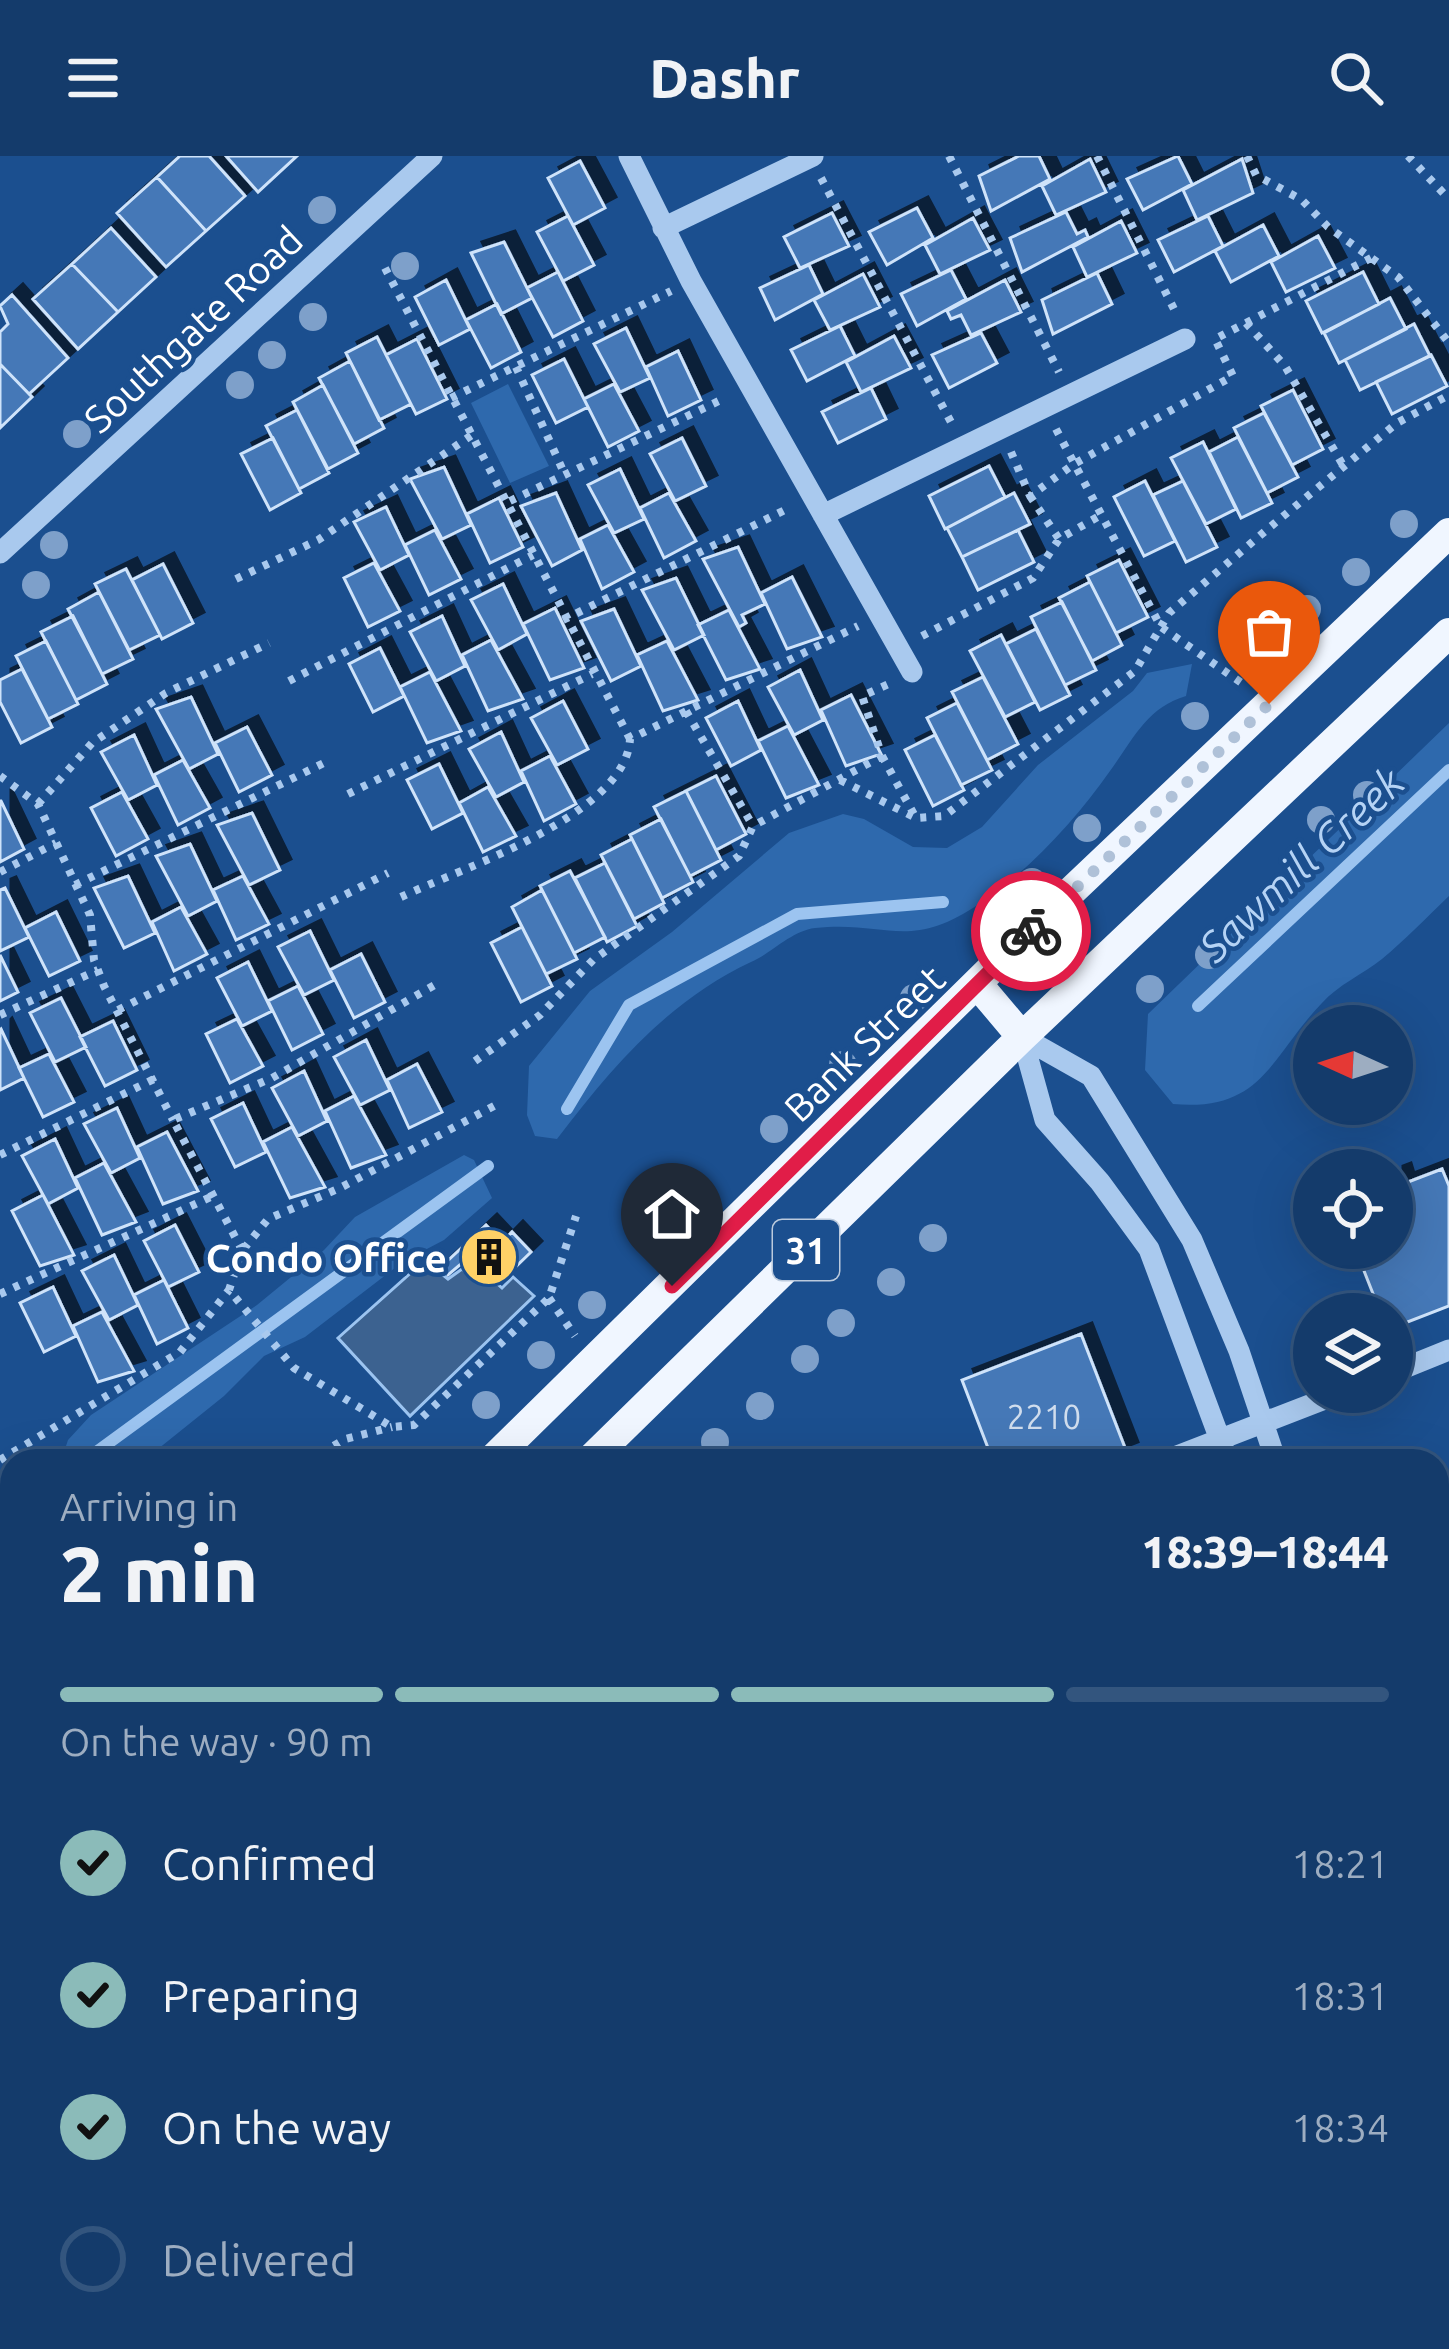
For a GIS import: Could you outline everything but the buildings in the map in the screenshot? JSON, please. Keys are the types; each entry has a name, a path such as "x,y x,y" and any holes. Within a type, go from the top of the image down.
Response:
{"main road":[{"name":"Bank Street","path":"503,1449 1449,533"},
{"name":"31","path":"601,1449 1022,1037 1449,633"},
{"path":"979,986 1022,1037"}],"street":[{"name":"Southgate Road","path":"0,553 432,156"},
{"path":"628,156 691,281 912,672"},
{"path":"663,228 811,157"},
{"path":"817,505 968,445 1185,339"},
{"path":"1022,1037 1091,1076 1192,1240 1239,1351 1271,1449"},
{"path":"1022,1037 1045,1120 1100,1182 1148,1249 1223,1449"},
{"path":"1413,1364 1449,1350"},
{"path":"1194,1449 1293,1410"}],"path":[{"path":"949,156 1071,394"},
{"path":"1097,156 1175,308 1185,339 1215,339 1371,258"},
{"path":"1246,156 1256,175 1302,200 1398,277 1449,343"},
{"path":"1408,156 1449,199"},
{"path":"811,157 968,445"},
{"path":"386,268 451,398 510,501 563,620 629,739 628,757 580,813 401,897"},
{"path":"451,398 691,281"},
{"path":"1246,323 1285,366 1344,467"},
{"path":"1030,496 1074,464 1233,376 1215,339"},
{"path":"516,367 565,475"},
{"path":"510,501 750,386"},
{"path":"840,779 916,818 944,817 1009,772 1076,712 1136,671 1169,614 1344,467 1397,424 1449,395"},
{"path":"1046,406 1161,627 1216,661 1269,704"},
{"path":"1000,428 1030,496 1059,539"},
{"path":"236,579 318,540 472,435"},
{"path":"563,620 817,505"},
{"path":"898,649 1033,578 1059,539 1101,515"},
{"path":"290,681 533,554"},
{"path":"629,739 880,616"},
{"path":"38,805 92,743 166,693 269,643"},
{"path":"912,672 862,696 882,756 916,818"},
{"path":"348,794 592,674"},
{"path":"686,711 753,826"},
{"path":"475,1061 540,1015 593,961 739,856 753,826 882,756"},
{"path":"76,885 330,760"},
{"path":"0,776 38,805 90,915 98,970 242,1251"},
{"path":"0,872 56,843"},
{"path":"118,1010 388,873"},
{"path":"0,1015 98,970"},
{"path":"172,1120 272,1078 440,982"},
{"path":"0,1155 154,1078"},
{"path":"18,1449 180,1352 229,1290 242,1251 268,1219 340,1188 494,1106"},
{"path":"0,1294 213,1196"},
{"path":"328,1449 345,1439 414,1425 549,1298 576,1216"},
{"path":"229,1290 294,1368 392,1426"}],"shaded area":[{"path":"508,384 549,466 510,483 471,403"},
{"path":"1192,664 1186,696 1151,717 1068,825 1018,875 982,902 957,917 916,931 840,927 798,933 668,1016 599,1086 557,1139 535,1136 527,1115 529,1066 590,991 672,932 789,833 843,814 864,819 913,847 947,848 982,827 1038,765 1133,691 1147,673"},
{"path":"1449,723 1449,896 1408,936 1321,1005 1293,1005 1293,1038 1262,1077 1227,1099 1173,1104 1145,1070 1148,1014"},
{"path":"464,1155 474,1160 492,1198 444,1240 404,1261 305,1337 264,1356 224,1396 158,1449 65,1449 91,1415 257,1305 324,1250 355,1217"},
{"path":"462,1269 474,1278 482,1270 502,1288 513,1277 534,1296 410,1416 338,1338 413,1271 437,1270 448,1279"}],"waterway":[{"name":"Sawmill Creek","path":"1198,1006 1449,770"},
{"name":"Sawmill Creek","path":"567,1109 629,1005 797,914 943,902"},
{"name":"Sawmill Creek","path":"100,1449 488,1166"}],"way so far":[{"path":"1031,931 1269,704"}],"place":[{"name":"Condo Office","path":"489,1257"}],"route":[{"path":"672,1286 1031,931"}]}
